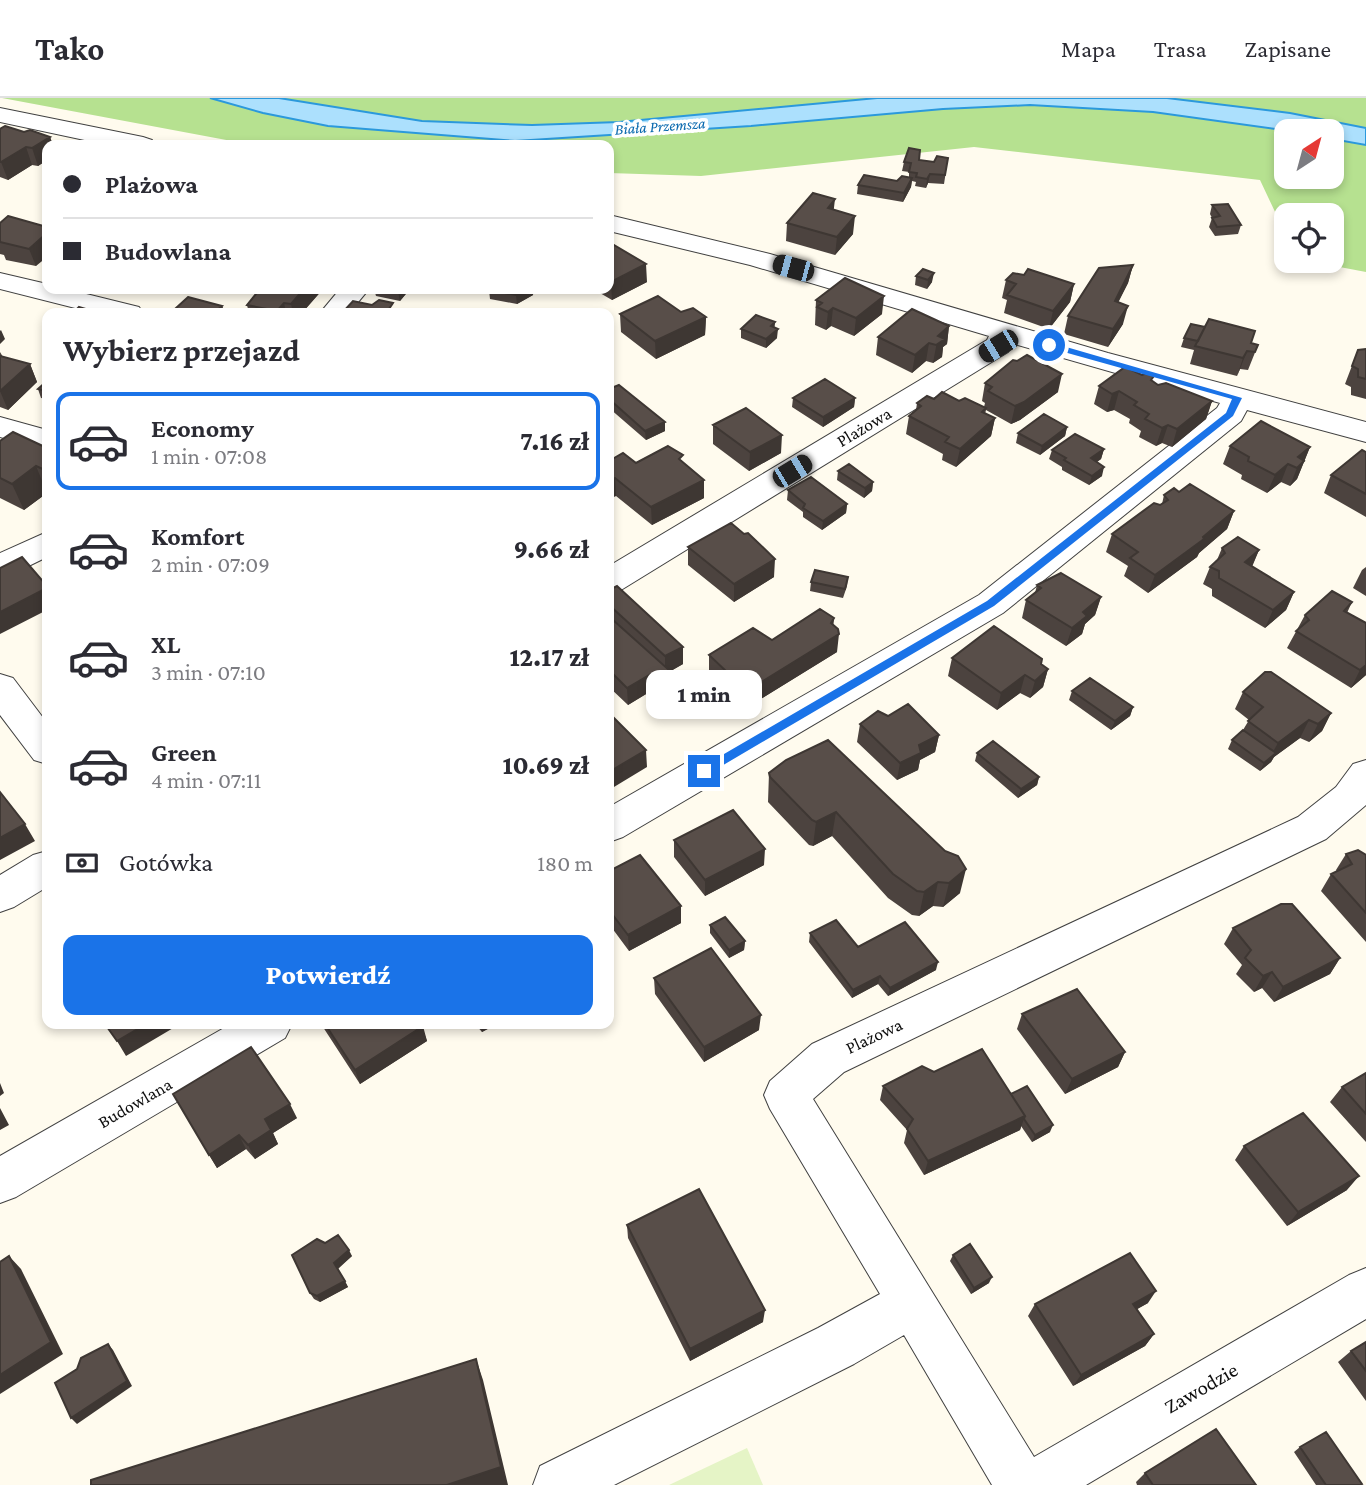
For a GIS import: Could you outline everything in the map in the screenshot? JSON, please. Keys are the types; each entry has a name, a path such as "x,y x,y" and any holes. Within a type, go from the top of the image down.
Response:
{"street":[{"path":"0,115 119,140"},
{"path":"614,224 742,254 869,289 1006,332 1366,432"},
{"path":"0,281 42,291"},
{"path":"52,294 109,308"},
{"path":"338,308 351,294"},
{"name":"Plażowa","path":"614,579 998,346 1006,332"},
{"path":"614,823 991,604 1230,414 1238,398"},
{"path":"0,427 42,439"},
{"path":"0,568 42,546"},
{"path":"0,688 42,743"},
{"name":"Plażowa","path":"1022,1485 786,1095 828,1058 1311,828 1350,798 1366,775"},
{"path":"0,895 42,870"},
{"name":"Budowlana","path":"0,1181 261,1029"},
{"name":"Zawodzie","path":"1036,1485 1366,1292"},
{"path":"559,1485 836,1346 912,1303"}],"green space":[{"path":"2,98 210,98 263,113 328,126 503,140 226,140"},
{"path":"279,98 877,98 678,119 529,126 454,124 403,119"},
{"path":"1167,98 1366,98 1366,128 1344,124 1344,119 1320,119"},
{"path":"1030,105 1153,112 1274,129 1274,189 1344,189 1344,141 1366,145 1366,272 1344,268 1344,203 1274,203 1274,210 1260,180 974,147 701,176 614,173 614,140 531,140"},
{"path":"747,1448 763,1485 669,1485"}],"water":[{"name":"Biała Przemsza","path":"210,98 279,98 422,121 532,125 619,122 877,98 1167,98 1320,119 1274,119 1274,129 1153,112 1030,105 531,140 328,126 263,113"},
{"path":"1344,124 1366,128 1366,145 1344,141"}],"building":[{"path":"5,126 24,132 30,130 50,137 0,162 0,129"},
{"path":"909,148 920,150 919,160 934,162 937,156 948,158 945,175 930,174 927,179 916,177 917,173 909,172 911,163 904,162"},
{"path":"864,175 897,181 902,176 912,178 904,193 858,185"},
{"path":"813,193 835,199 828,208 855,216 837,237 787,223"},
{"path":"1228,204 1241,225 1217,227 1212,218 1220,216 1212,205"},
{"path":"8,216 42,226 42,237 29,249 0,242 0,223"},
{"path":"614,245 646,264 614,280"},
{"path":"1133,265 1115,301 1128,306 1113,329 1068,316 1099,268"},
{"path":"923,269 934,273 928,280 916,276"},
{"path":"1028,269 1074,284 1053,311 1007,295 1016,284 1006,280 1013,273 1024,275"},
{"path":"845,278 884,296 856,318 833,308 828,312 817,307 822,303 816,300"},
{"path":"256,294 300,294 291,304 284,303 280,308 247,305"},
{"path":"658,296 681,312 693,308 706,317 655,341 620,314"},
{"path":"188,297 222,306 220,308 176,308"},
{"path":"379,300 393,303 390,308 347,308 353,301 372,305"},
{"path":"912,309 949,326 938,336 945,339 936,345 929,343 915,355 878,337"},
{"path":"756,315 775,322 771,326 778,329 766,339 741,329"},
{"path":"1209,319 1255,331 1251,343 1258,345 1255,352 1247,351 1243,358 1195,346"},
{"path":"1191,324 1205,327 1198,341 1184,338"},
{"path":"1366,349 1366,379 1358,377 1358,369 1352,366 1358,350"},
{"path":"1027,355 1062,374 1015,406 988,391 992,387 985,383 1013,360 1017,361"},
{"path":"0,356 30,364 0,391"},
{"path":"1125,367 1142,375 1147,373 1154,376 1151,380 1158,385 1166,383 1212,401 1177,429 1168,425 1162,428 1145,419 1149,414 1134,405 1137,402 1119,391 1112,394 1099,386"},
{"path":"825,379 855,398 823,417 793,398"},
{"path":"619,385 665,422 645,431 614,403 614,387"},
{"path":"942,392 959,401 965,398 986,408 982,412 995,418 960,449 945,442 949,437 909,416 921,406 917,403 927,396 934,399"},
{"path":"746,408 782,435 750,452 713,425"},
{"path":"1044,414 1067,427 1042,446 1018,433"},
{"path":"1261,421 1310,447 1298,457 1304,461 1297,468 1288,464 1275,475 1248,461 1249,457 1230,446"},
{"path":"13,432 42,446 42,469 36,466 12,484 0,478 0,441"},
{"path":"1075,434 1104,449 1091,458 1104,467 1092,476 1052,450"},
{"path":"668,446 683,455 679,459 704,480 651,507 614,478 614,458 623,453 636,463"},
{"path":"1362,450 1366,452 1366,494 1331,475"},
{"path":"849,464 873,482 865,488 838,471"},
{"path":"811,477 847,504 823,521 803,508 805,504 788,490"},
{"path":"1190,484 1234,511 1203,537 1204,539 1155,575 1130,558 1138,552 1112,534 1154,503 1160,505 1168,500 1164,495 1174,488 1179,492"},
{"path":"731,523 744,534 748,533 775,559 734,584 688,547"},
{"path":"1238,537 1259,550 1245,562 1294,592 1273,610 1219,578 1219,571 1210,567 1225,553 1222,548"},
{"path":"22,557 42,580 42,591 0,612 0,568"},
{"path":"815,570 848,577 845,589 811,582"},
{"path":"1061,573 1101,597 1083,612 1087,616 1072,628 1026,600 1041,588 1037,585"},
{"path":"617,586 683,647 665,656 614,610 614,588"},
{"path":"1332,591 1352,602 1344,611 1366,623 1366,665 1360,670 1296,631 1309,620 1305,615"},
{"path":"820,609 834,618 831,623 838,629 839,634 747,691 709,655 753,628 772,640"},
{"path":"614,621 669,670 659,676 651,674 627,688 614,675"},
{"path":"994,626 1042,659 1041,664 1048,669 1035,681 1025,675 1001,693 952,658"},
{"path":"1265,672 1271,672 1331,713 1318,724 1309,720 1278,743 1248,721 1263,707 1243,692"},
{"path":"1090,678 1133,707 1115,721 1072,691"},
{"path":"908,704 939,735 919,745 921,753 900,763 860,724 878,711 888,716"},
{"path":"614,718 646,750 614,769"},
{"path":"1243,730 1276,753 1264,763 1232,740"},
{"path":"828,740 945,851 958,856 966,869 949,883 938,882 924,892 917,891 893,874 836,812 816,822 812,820 769,773 786,760"},
{"path":"993,741 1039,777 1021,789 977,753"},
{"path":"0,792 25,824 0,838"},
{"path":"733,810 765,849 705,880 674,840"},
{"path":"1358,850 1366,855 1366,913 1331,874 1352,864 1346,854"},
{"path":"640,855 681,906 628,935 614,917 614,868"},
{"path":"1281,904 1292,904 1340,958 1283,987 1272,972 1263,976 1245,958 1251,950 1233,928"},
{"path":"725,917 745,941 729,950 710,925"},
{"path":"836,920 858,947 905,922 938,962 890,988 880,976 853,990 810,933"},
{"path":"711,948 761,1015 704,1047 654,978"},
{"path":"1077,989 1125,1052 1072,1079 1022,1014"},
{"path":"109,1029 137,1029 117,1041"},
{"path":"328,1029 418,1029 355,1070"},
{"path":"251,1047 290,1104 265,1119 271,1130 248,1145 239,1135 209,1155 173,1094"},
{"path":"982,1049 1025,1116 928,1161 907,1129 913,1119 883,1086 922,1066 934,1072"},
{"path":"1366,1073 1366,1114 1342,1087"},
{"path":"1027,1086 1053,1125 1035,1135 1011,1094"},
{"path":"1303,1113 1359,1176 1298,1212 1244,1146"},
{"path":"699,1189 765,1310 690,1349 627,1225"},
{"path":"338,1235 349,1250 334,1263 345,1281 317,1296 310,1293 292,1255 317,1239 325,1243"},
{"path":"970,1244 992,1277 974,1288 953,1255"},
{"path":"1130,1253 1156,1291 1133,1304 1154,1334 1081,1375 1035,1304"},
{"path":"9,1256 51,1342 0,1375 0,1262"},
{"path":"1366,1342 1366,1371 1351,1351"},
{"path":"108,1344 127,1381 71,1418 55,1383 77,1369 81,1358"},
{"path":"476,1359 501,1467 447,1485 91,1485 91,1480"},
{"path":"1216,1429 1256,1485 1153,1485 1145,1473"},
{"path":"1326,1432 1362,1484 1326,1485 1300,1447"}],"route":[{"path":"704,771 991,604 1230,414 1238,398 1049,345"}]}
